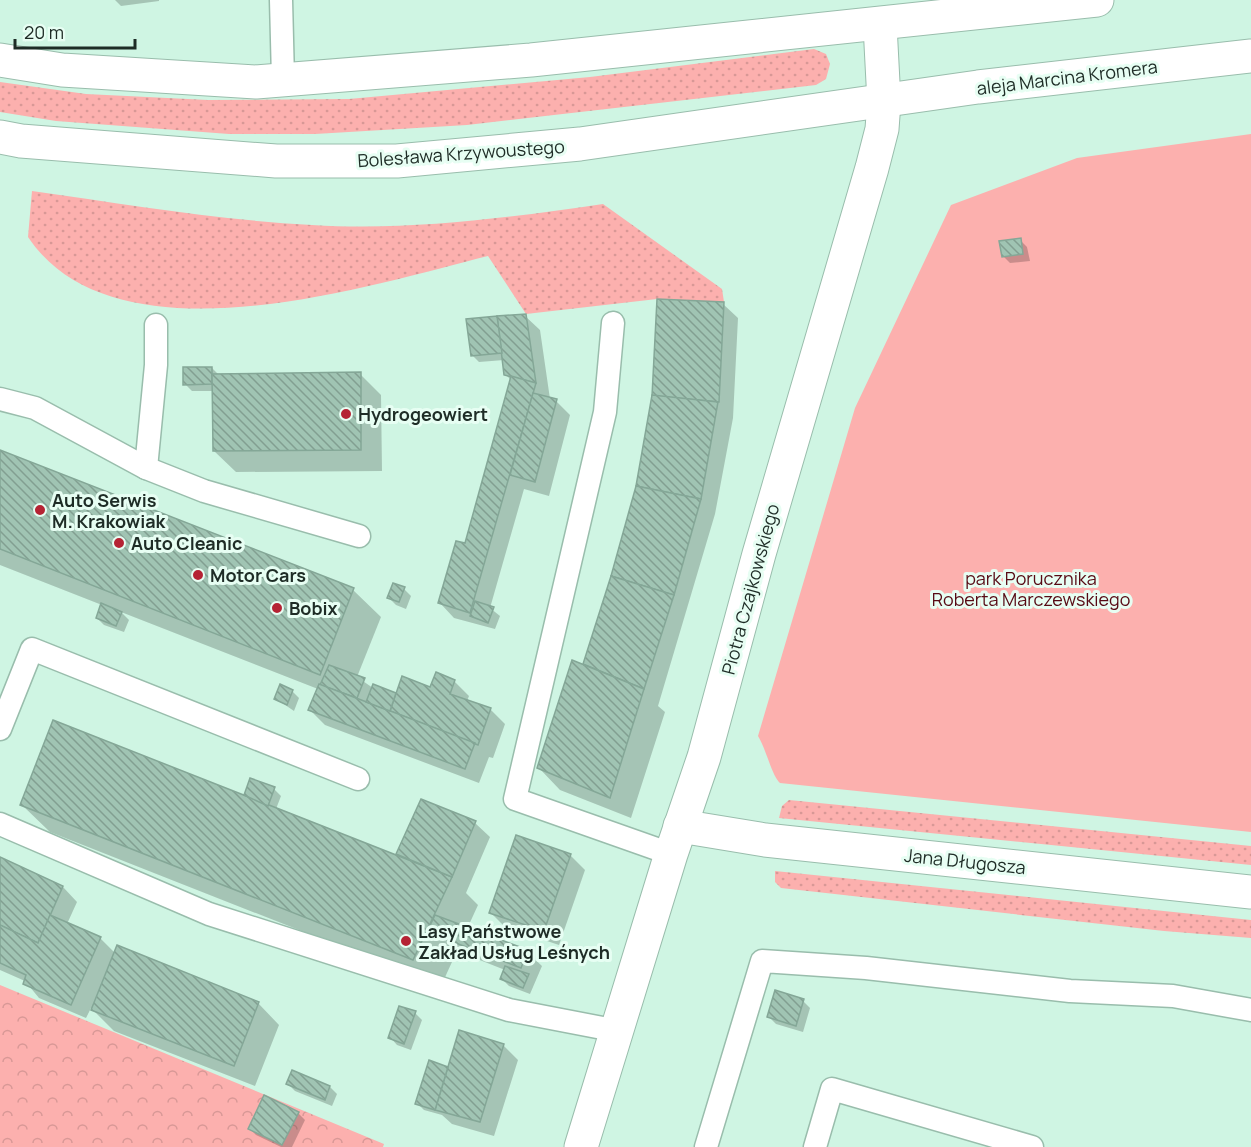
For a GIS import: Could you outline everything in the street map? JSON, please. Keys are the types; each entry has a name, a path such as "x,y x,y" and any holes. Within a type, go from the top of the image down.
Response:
{"main road":[{"path":"0,60 62,70 256,82 531,60 772,33 880,25 1097,0"},
{"name":"Piotra Czajkowskiego","path":"581,1147 704,757 759,554 882,129 884,102 880,25"},
{"name":"aleja Marcina Kromera","path":"884,102 978,87 1251,56"},
{"name":"Bolesława Krzywoustego","path":"0,136 21,141 276,161 397,161 580,144 884,102"},
{"name":"Jana Długosza","path":"676,840 765,840 1251,892"}],"lane":[{"path":"281,0 283,79"},
{"path":"613,323 604,411 515,799 676,840"},
{"path":"146,468 156,365 156,325"},
{"path":"0,399 35,408 146,468 204,491 358,536"},
{"path":"0,729 32,649 358,779"},
{"path":"0,824 209,914 509,1010 588,1023 618,1031"},
{"path":"706,1147 762,961 866,968 1070,991 1173,996 1251,1010"},
{"path":"816,1147 832,1089 1032,1147"}],"green space":[{"path":"814,49 826,54 830,64 826,79 816,85 467,125 315,134 229,134 56,121 0,112 0,82 86,94 208,100 349,99 590,77"},
{"name":"park Porucznika Roberta Marczewskiego","path":"1251,134 1251,832 780,783 774,775 758,736 855,408 951,205 1077,158"},
{"path":"32,191 242,219 348,226 458,222 603,204 722,289 724,302 657,299 526,314 488,256 378,284 313,297 246,306 180,308 120,299 68,276 28,237"},
{"path":"789,800 1251,846 1251,865 779,818 782,806"},
{"path":"775,871 1251,920 1251,938 1164,931 781,888 775,882"},
{"path":"0,985 384,1144 383,1147 0,1147"}],"building":[{"path":"1021,238 1023,254 1002,257 999,241"},
{"path":"657,299 724,302 719,402 652,396"},
{"path":"526,314 536,383 504,375 497,316"},
{"path":"497,316 502,353 471,356 466,319"},
{"path":"183,367 212,367 212,384 183,385"},
{"path":"361,372 361,450 213,451 212,374"},
{"path":"511,376 536,383 470,613 438,603 456,541 465,543"},
{"path":"533,393 557,399 535,482 510,475"},
{"path":"652,395 718,402 701,499 636,486"},
{"path":"0,450 354,588 320,675 0,549"},
{"path":"636,486 701,499 674,595 611,576"},
{"path":"611,576 674,595 644,689 583,664"},
{"path":"393,583 405,587 399,602 387,598"},
{"path":"475,601 494,607 488,623 470,616"},
{"path":"101,603 122,612 116,626 96,618"},
{"path":"572,660 644,689 610,798 537,768"},
{"path":"329,665 365,678 357,698 320,685"},
{"path":"436,672 455,680 450,694 491,708 478,745 390,711 402,676 430,687"},
{"path":"280,684 293,690 287,705 274,699"},
{"path":"319,684 475,743 465,769 308,710"},
{"path":"373,684 396,693 390,711 366,702"},
{"path":"53,720 452,877 413,960 20,805"},
{"path":"250,778 275,787 268,806 244,795"},
{"path":"421,799 476,821 452,877 396,854"},
{"path":"516,835 571,854 544,931 489,913"},
{"path":"0,857 63,886 38,943 0,925"},
{"path":"50,915 101,937 71,1005 23,984 26,975 0,963 0,925 38,943"},
{"path":"435,915 528,950 521,968 427,932"},
{"path":"117,945 259,1002 234,1066 91,1010"},
{"path":"505,966 529,974 523,988 500,979"},
{"path":"775,990 804,999 796,1026 767,1017"},
{"path":"399,1006 416,1011 404,1044 388,1038"},
{"path":"459,1030 504,1044 480,1122 435,1110"},
{"path":"429,1060 448,1067 435,1110 415,1104"},
{"path":"292,1070 330,1086 325,1100 286,1084"},
{"path":"264,1095 299,1112 282,1145 248,1129"}],"place":[{"name":"Hydrogeowiert","path":"346,414"},
{"name":"Auto Serwis M. Krakowiak","path":"40,510"},
{"name":"Auto Cleanic","path":"119,543"},
{"name":"Motor Cars","path":"198,575"},
{"name":"Bobix","path":"277,608"},
{"name":"Lasy Państwowe Zakład Usług Leśnych","path":"406,941"}]}
